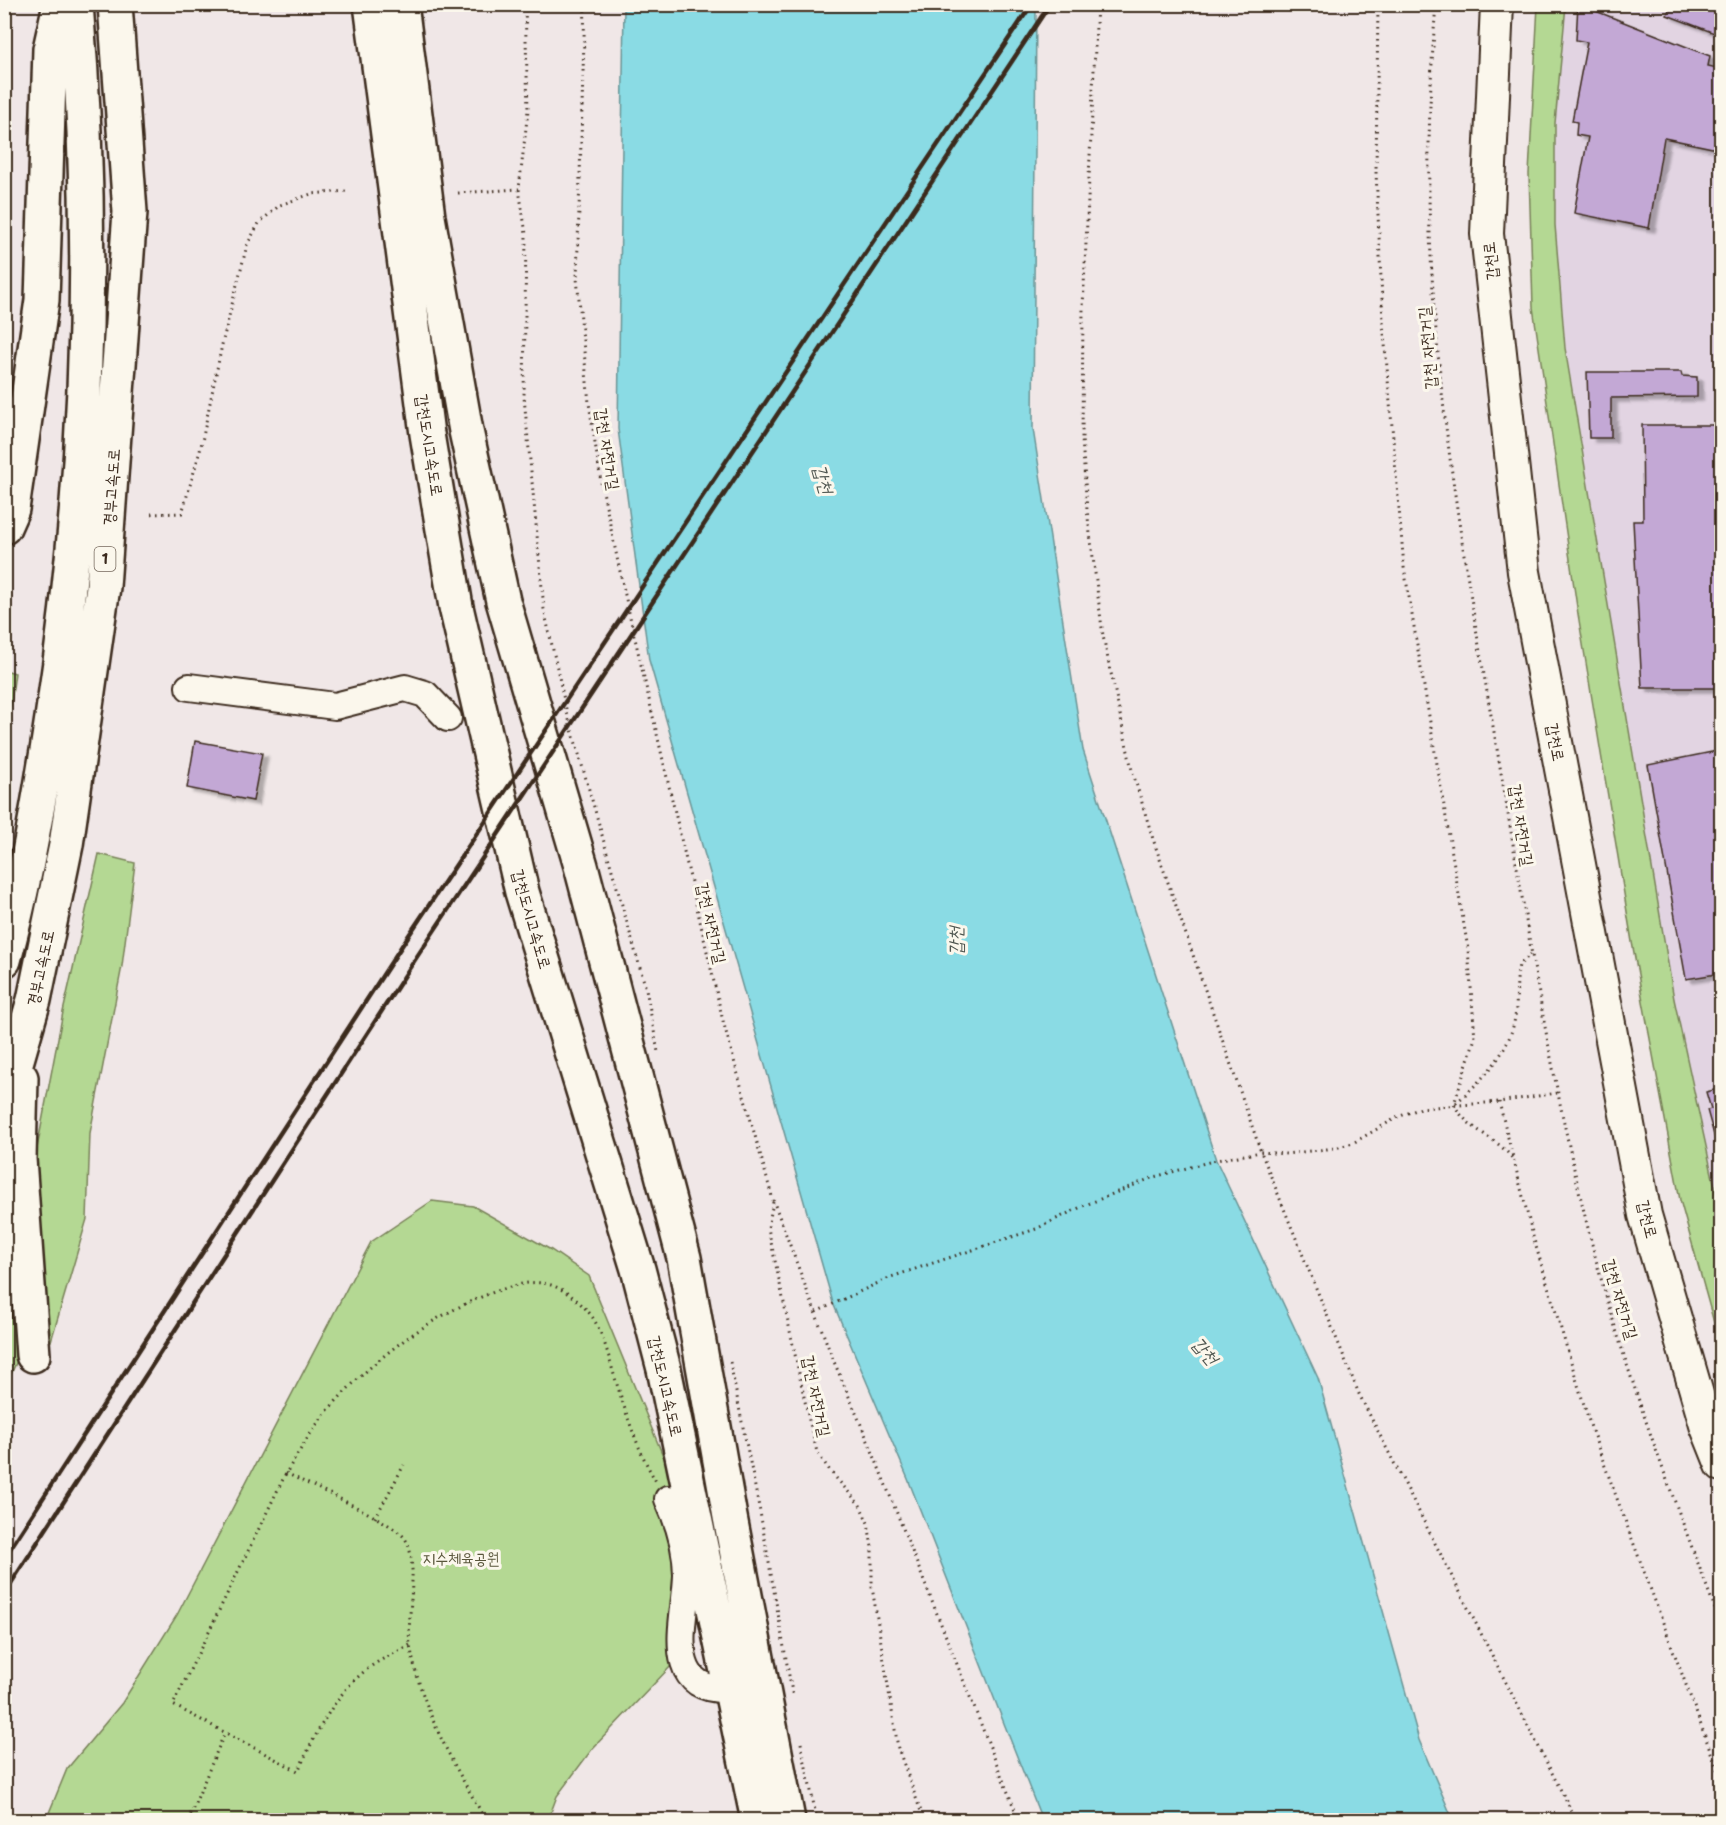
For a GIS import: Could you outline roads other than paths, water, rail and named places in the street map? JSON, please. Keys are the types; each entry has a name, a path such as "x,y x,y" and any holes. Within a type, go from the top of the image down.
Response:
{"highway":[{"path":"4,527 12,509 42,300 50,49 60,4"},
{"name":"경부고속도로","path":"4,960 40,793 67,618 78,507 83,410 86,182 84,96 76,4"},
{"name":"경부고속도로","path":"4,1105 21,1052 66,845 103,587 130,212 115,4"},
{"name":"갑천도시고속도로","path":"371,4 427,434 456,607 522,892 644,1291 664,1369 758,1821"},
{"path":"401,4 428,217 466,431 503,601 584,877 684,1258 730,1517 789,1821"},
{"path":"21,1052 19,1159 33,1355"}],"main road":[{"name":"갑천로","path":"1497,4 1487,234 1524,573 1645,1215 1706,1425 1722,1465"}],"lane":[{"path":"189,687 335,706 405,688 425,694 448,718"},
{"path":"668,1499 678,1521 687,1574 681,1641 685,1665 692,1678 702,1686 713,1690 730,1689"}],"water":[{"name":"갑천","path":"624,5 1036,5 1033,429 1083,750 1216,1160 1318,1378 1419,1740 1453,1820 1042,1820 908,1479 833,1303 649,660 618,429"}],"railway":[{"path":"4,1558 403,944 1032,4"},
{"path":"4,1594 418,955 1050,4"}],"park label":[{"name":"지수체육공원","path":"461,1558"}]}
